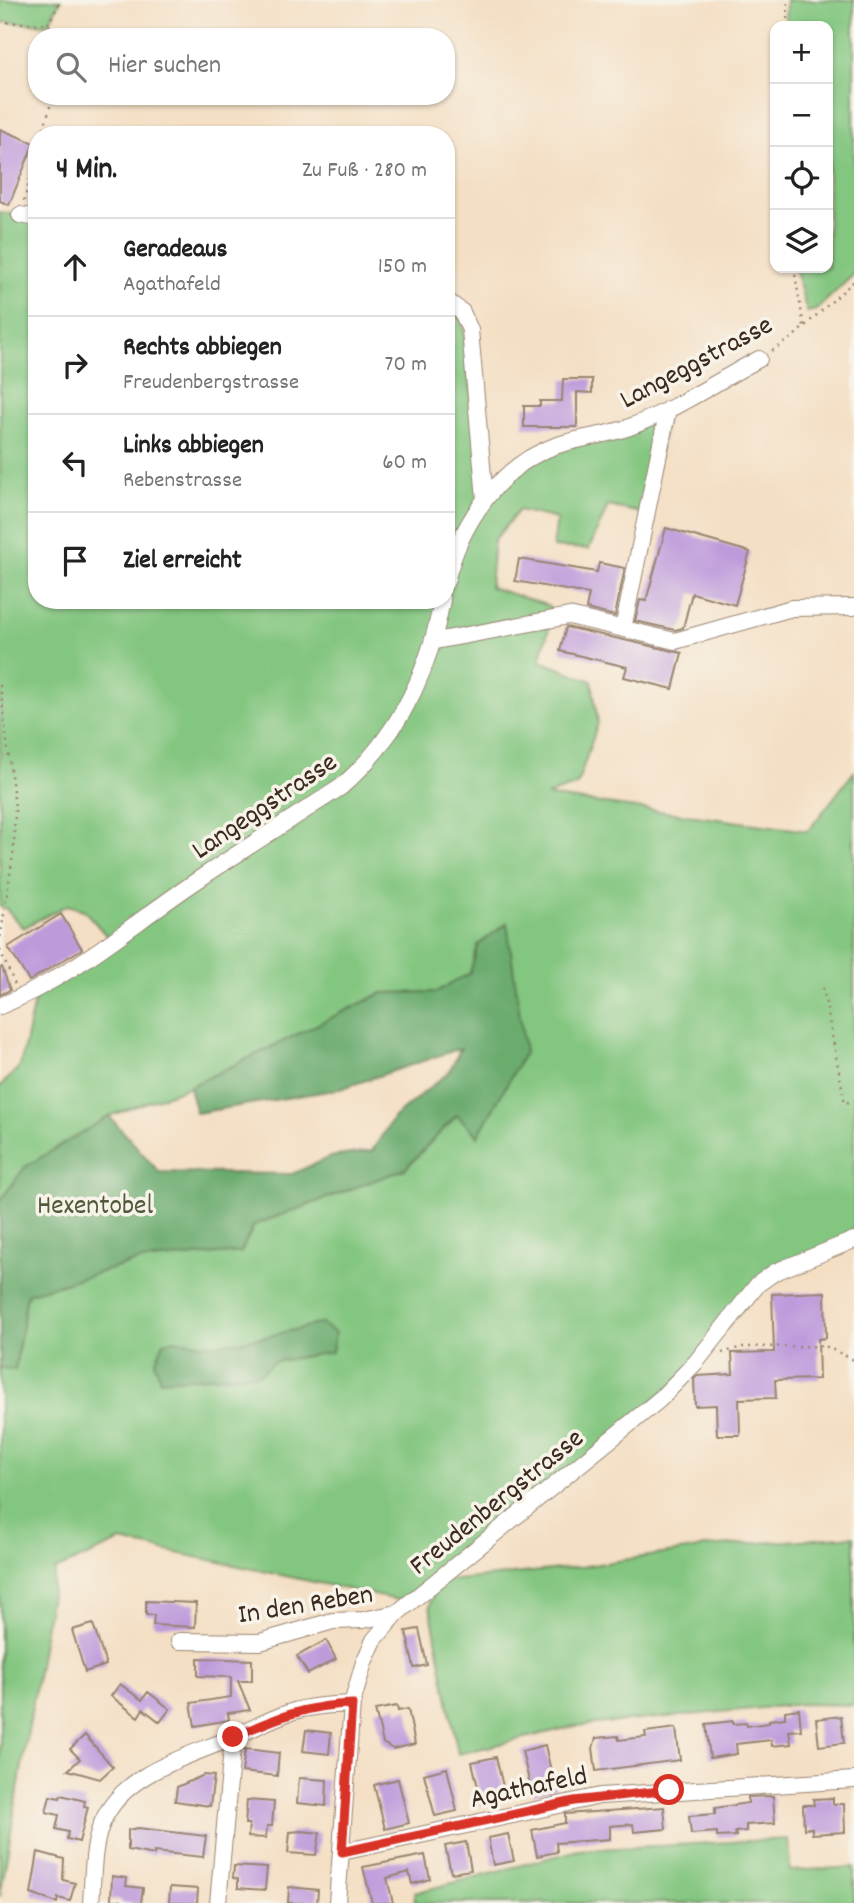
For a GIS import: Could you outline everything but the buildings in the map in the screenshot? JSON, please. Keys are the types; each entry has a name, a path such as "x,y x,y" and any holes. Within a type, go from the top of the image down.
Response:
{"street":[{"path":"455,307 462,312 470,330 485,499"},
{"name":"Langeggstrasse","path":"455,550 485,499 519,466 553,447 626,428 668,409 759,359"},
{"path":"623,629 668,409"},
{"path":"435,641 569,616 675,641 792,608 854,607"},
{"name":"Langeggstrasse","path":"0,1006 37,989 112,942 355,774 380,748 401,718 435,641 440,609"},
{"name":"Freudenbergstrasse","path":"337,1903 352,1704 364,1662 374,1640 397,1613 640,1416 696,1362 758,1284 787,1266 854,1240"},
{"name":"In den Reben","path":"179,1641 260,1642 332,1621 363,1620 397,1613"},
{"path":"90,1903 96,1846 102,1823 128,1787 145,1776 288,1713 322,1705 352,1704"},
{"path":"218,1903 233,1737"},
{"name":"Agathafeld","path":"342,1852 600,1796 854,1780"}],"path":[{"path":"48,24 61,0"},
{"path":"787,21 788,0"},
{"path":"0,22 48,24"},
{"path":"48,24 50,28"},
{"path":"45,126 50,105"},
{"path":"795,273 804,327"},
{"name":"Langeggstrasse","path":"759,359 804,327 854,281"},
{"path":"0,685 15,807 14,848 0,940"},
{"path":"0,950 21,998"},
{"path":"823,988 845,1103 854,1101"},
{"path":"696,1362 732,1349 825,1346 854,1360"}],"green space":[{"path":"0,0 61,0 48,24 0,22"},
{"path":"786,0 854,0 854,274 816,310 807,312 796,273 833,273 833,21 785,21"},
{"path":"0,212 28,217 28,609 455,609 455,312 462,318 485,498 519,466 668,409 647,514 608,506 589,549 553,547 557,519 519,510 494,540 490,587 549,606 551,620 540,661 592,681 598,723 577,785 546,796 808,831 854,772 854,1237 775,1272 687,1372 438,1582 580,1567 706,1547 854,1536 854,1705 803,1704 575,1726 458,1754 430,1606 436,1584 407,1602 121,1541 55,1570 0,1897 0,1368 15,1369 27,1294 138,1261 241,1252 254,1225 405,1169 457,1115 478,1135 507,923 478,945 470,973 436,992 382,993 189,1087 109,1116 0,1201 0,1087 20,1066 37,989 112,942 84,910 67,905 23,928 5,908 0,907"},
{"name":"Hexentobel","path":"507,923 525,1052 478,1136 457,1115 405,1169 254,1225 241,1252 138,1261 27,1294 15,1370 0,1368 0,1201 25,1167 109,1116 159,1172 292,1174 330,1157 372,1151 394,1117 449,1072 461,1048 340,1089 196,1113 189,1087 382,993 436,992 470,973 478,945"},
{"path":"321,1323 335,1333 332,1352 273,1362 260,1374 160,1380 155,1362 164,1342 176,1340 207,1344 227,1343"},
{"path":"788,1839 790,1871 854,1867 854,1903 415,1903 414,1893 579,1850"}],"route":[{"path":"233,1737 288,1713 322,1705 352,1704 342,1852 600,1796 669,1790"}]}
